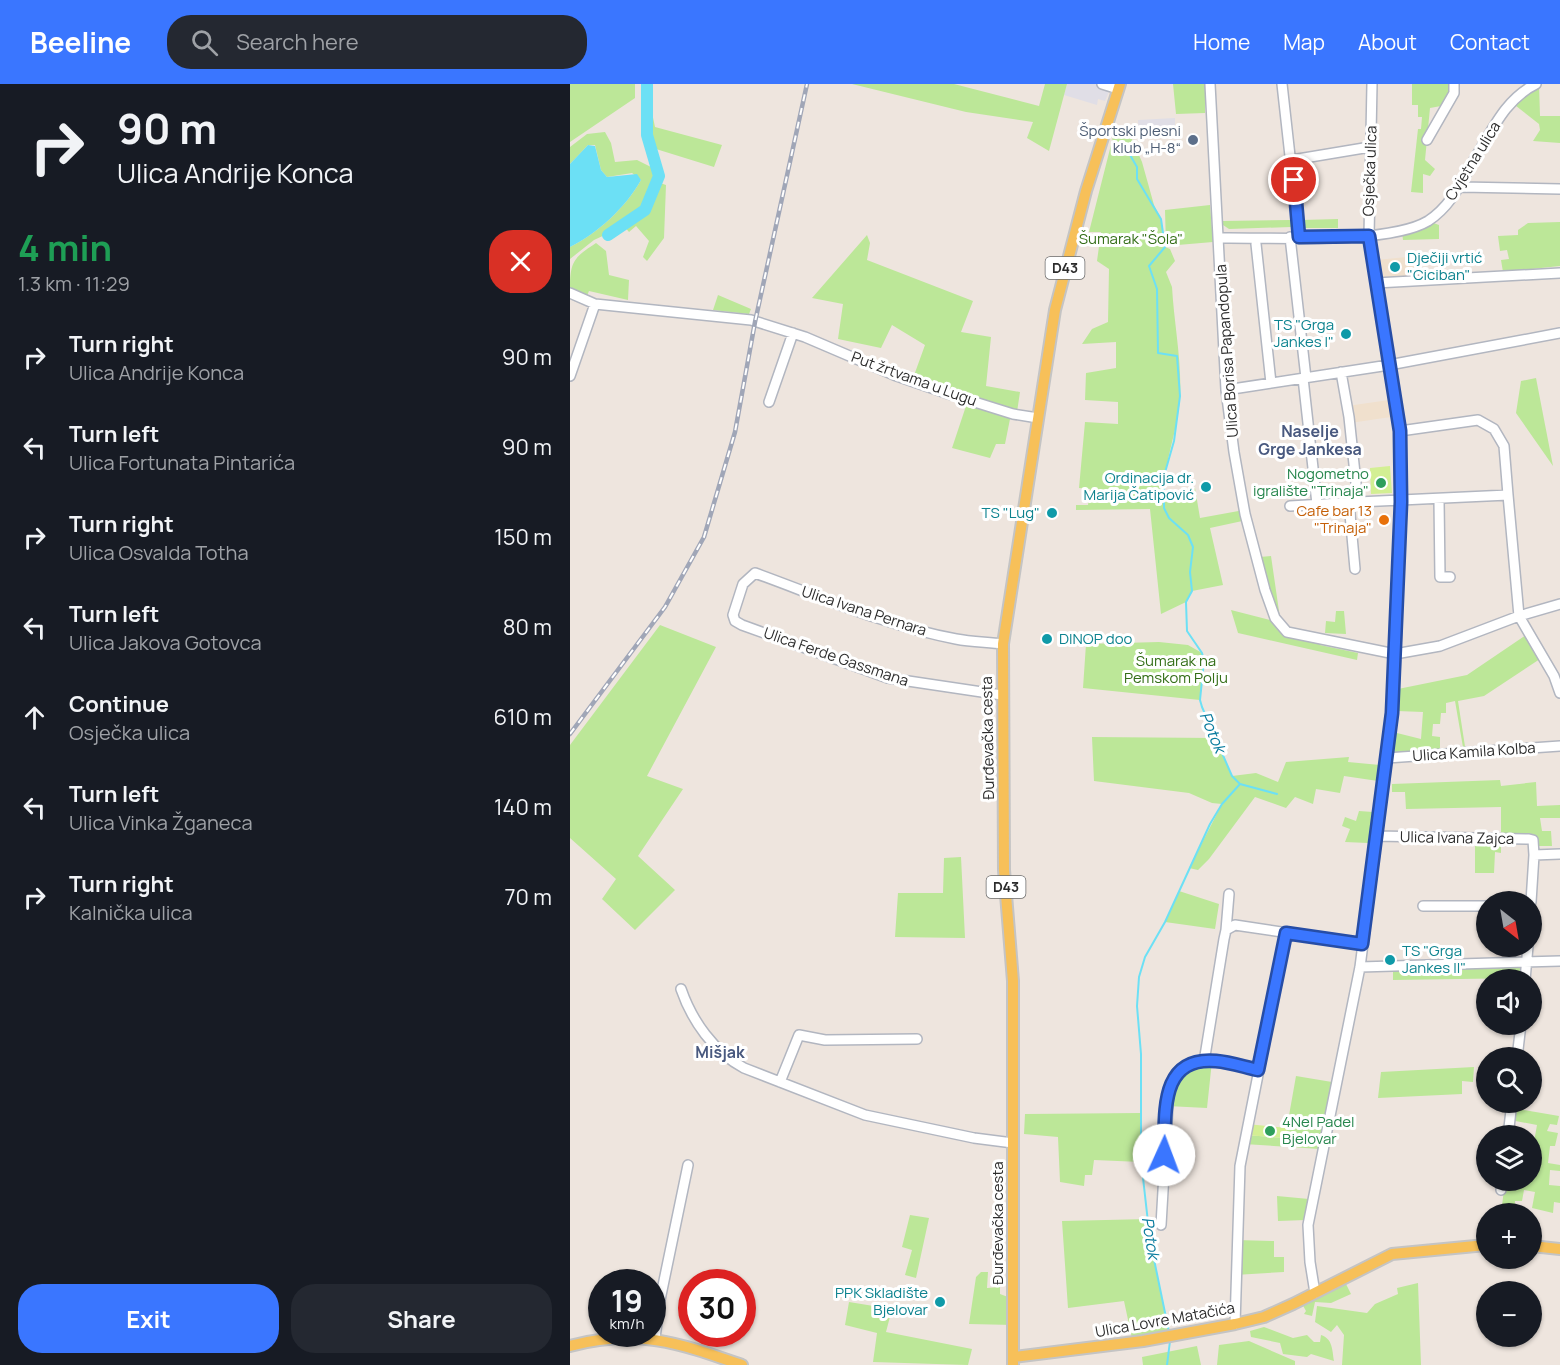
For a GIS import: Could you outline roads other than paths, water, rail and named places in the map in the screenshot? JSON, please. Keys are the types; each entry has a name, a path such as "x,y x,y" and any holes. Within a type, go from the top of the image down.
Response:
{"main road":[{"name":"Đurđevačka cesta","path":"1014,1361 1013,981 1004,870 1003,644 1062,280 1119,86"},
{"name":"Ulica Lovre Matačića","path":"1014,1361 1143,1341 1264,1317 1392,1254 1476,1246"},
{"path":"1542,1247 1560,1250"},
{"path":"666,1340 742,1365"},
{"path":"570,1346 588,1342"}],"street":[{"path":"1102,84 1119,86"},
{"name":"Ulica Borisa Papandopula","path":"1210,84 1220,238 1226,390 1245,514 1275,618 1287,632 1395,654"},
{"path":"1282,84 1292,160 1294,237 1317,504"},
{"name":"Osječka ulica","path":"1316,1293 1310,1262 1308,1225 1360,967 1387,758 1395,654 1401,502 1400,431 1369,236 1372,84"},
{"name":"Cvjetna ulica","path":"1220,238 1369,236 1405,231 1428,221 1451,200 1461,186 1516,88 1536,84"},
{"path":"1427,140 1454,88"},
{"path":"1292,160 1370,147"},
{"path":"1461,186 1560,189"},
{"path":"1256,244 1271,383"},
{"path":"1376,284 1560,273"},
{"name":"Put žrtvama u Lugu","path":"570,293 595,304 751,320 793,333 912,381 1013,414 1038,418"},
{"path":"570,376 595,304"},
{"path":"769,402 793,333"},
{"path":"1226,390 1389,365 1560,333"},
{"path":"1341,372 1349,417 1355,569"},
{"path":"1400,431 1478,420 1494,429 1504,446 1519,616 1554,676 1560,693"},
{"path":"1290,506 1508,495"},
{"path":"1439,500 1440,577 1450,577"},
{"name":"Ulica Ivana Pernara","path":"742,625 735,621 733,615 743,584 754,573 828,603 888,621 957,640 1003,644"},
{"path":"1395,654 1440,646 1519,616 1560,604"},
{"name":"Ulica Ferde Gassmana","path":"742,625 888,678 1002,695"},
{"name":"Ulica Kamila Kolba","path":"1387,758 1560,746"},
{"name":"Ulica Ivana Zajca","path":"1377,836 1529,839 1533,840 1534,855 1560,854"},
{"path":"1532,891 1534,855"},
{"path":"1204,1062 1230,928 1229,894"},
{"path":"1423,906 1476,906"},
{"path":"1230,928 1362,944"},
{"path":"1235,1324 1240,1166 1286,933"},
{"path":"1526,969 1527,957"},
{"path":"1360,967 1560,961"},
{"path":"681,988 698,1021 726,1058 865,1115 974,1138 1013,1143"},
{"path":"780,1082 799,1035 825,1040 917,1039"},
{"path":"1161,1225 1169,1088 1177,1071 1192,1063 1215,1061 1258,1070"},
{"path":"666,1271 688,1165"}],"water":[{"path":"588,145 595,146 601,170 607,177 637,174 641,180 628,200 610,218 591,234 570,247 570,164"}],"waterway":[{"path":"608,235 645,210 659,176 647,135 647,84"},
{"name":"Potok","path":"1126,148 1137,167 1137,179 1161,219 1165,247 1149,266 1157,289 1158,353 1177,356 1180,396 1174,441 1164,476 1164,508 1169,518 1188,535 1193,547 1190,572 1192,591 1186,602 1187,631 1202,653 1204,661 1200,700 1232,776 1240,784 1222,804 1210,824 1165,922 1145,957 1139,977 1137,1006 1141,1054 1141,1160 1150,1240 1169,1332"},
{"path":"1240,784 1277,794"},
{"path":"1167,1365 1170,1341"}],"railway":[{"path":"570,734 665,607 704,537 735,432 755,322 807,84"}],"place":[{"name":"Športski plesni klub „H-8“","path":"1193,140"},
{"name":"Dječiji vrtić \"Ciciban\"","path":"1395,267"},
{"name":"TS \"Grga Jankes I\"","path":"1346,334"},
{"name":"Nogometno igralište \"Trinaja\"","path":"1381,483"},
{"name":"Ordinacija dr. Marija Čatipović","path":"1206,487"},
{"name":"TS \"Lug\"","path":"1052,513"},
{"name":"Cafe bar 13 \"Trinaja\"","path":"1384,520"},
{"name":"DINOP doo","path":"1047,639"},
{"name":"TS \"Grga Jankes II\"","path":"1390,960"},
{"name":"4Nel Padel Bjelovar","path":"1270,1131"},
{"name":"PPK Skladište Bjelovar","path":"940,1302"}],"district":[{"name":"Naselje Grge Jankesa","path":"1310,440"},
{"name":"Mišjak","path":"720,1052"}],"park label":[{"name":"Šumarak \"Šola\"","path":"1131,239"},
{"name":"Šumarak na Pemskom Polju","path":"1176,670"}]}
